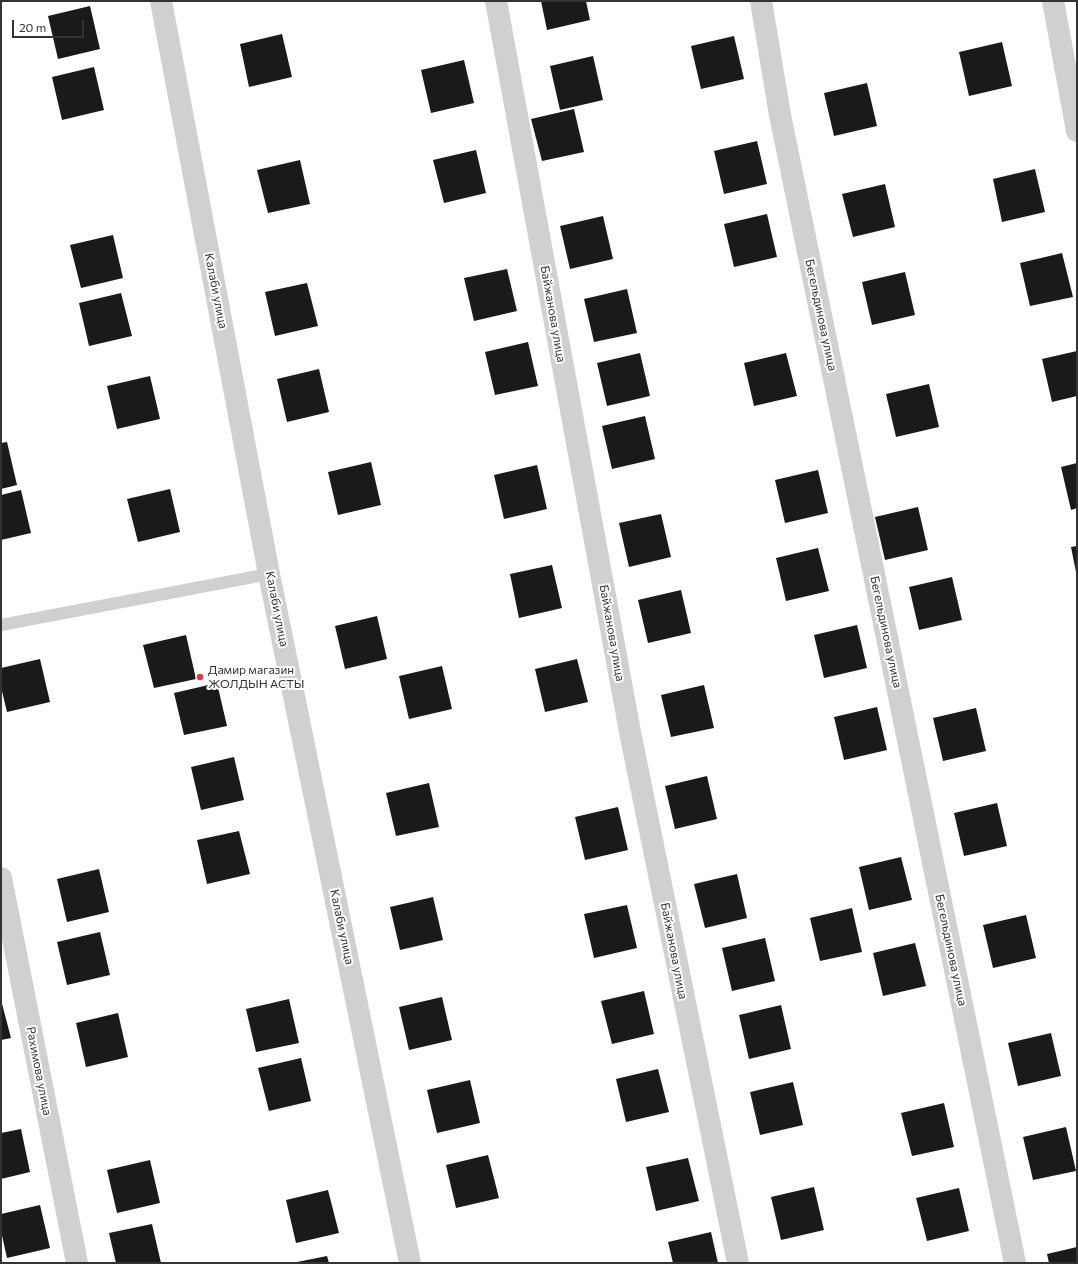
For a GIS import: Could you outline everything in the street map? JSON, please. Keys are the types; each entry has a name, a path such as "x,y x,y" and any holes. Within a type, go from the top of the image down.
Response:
{"street":[{"name":"Калаби улица","path":"161,1 269,574 410,1263"},
{"name":"Байжанова улица","path":"496,1 631,739 738,1263"},
{"name":"Бегельдинова улица","path":"761,1 780,115 1016,1263"},
{"path":"1053,1 1077,131"},
{"name":"Рахимова улица","path":"1,878 77,1263"}],"lane":[{"path":"1,625 269,574"}],"building":[{"path":"541,1 586,1 590,20 547,30"},
{"path":"90,6 100,49 58,59 48,16"},
{"path":"282,34 292,77 249,87 240,44"},
{"path":"734,36 744,79 701,89 691,46"},
{"path":"1002,42 1012,86 969,96 959,52"},
{"path":"593,56 603,100 560,110 550,66"},
{"path":"464,60 474,103 431,113 421,70"},
{"path":"94,67 104,110 62,120 52,77"},
{"path":"867,83 877,126 834,136 824,93"},
{"path":"574,109 584,152 542,161 531,119"},
{"path":"757,141 767,184 724,194 714,151"},
{"path":"476,150 486,193 444,203 433,160"},
{"path":"300,160 310,204 268,213 257,170"},
{"path":"1035,169 1045,212 1002,222 993,179"},
{"path":"885,184 895,227 853,237 842,194"},
{"path":"767,214 777,257 734,267 724,224"},
{"path":"603,216 613,259 570,269 560,226"},
{"path":"113,235 123,278 81,288 70,245"},
{"path":"1062,253 1073,297 1030,306 1020,263"},
{"path":"507,269 517,311 474,321 464,278"},
{"path":"905,272 915,315 872,325 862,282"},
{"path":"307,283 318,326 275,336 265,292"},
{"path":"627,289 637,333 594,342 584,299"},
{"path":"121,293 132,336 89,346 79,303"},
{"path":"528,342 538,386 495,395 485,352"},
{"path":"1077,351 1077,396 1052,402 1042,359"},
{"path":"640,353 650,396 607,406 597,363"},
{"path":"786,353 797,396 754,406 744,363"},
{"path":"319,369 329,412 287,422 277,379"},
{"path":"150,376 160,419 117,429 107,386"},
{"path":"929,384 939,427 896,437 886,394"},
{"path":"645,416 655,459 612,469 602,426"},
{"path":"7,442 17,485 1,489 1,443"},
{"path":"371,462 381,505 338,515 328,472"},
{"path":"1077,463 1077,508 1071,510 1061,467"},
{"path":"537,465 547,509 504,519 494,475"},
{"path":"818,470 828,513 785,523 775,480"},
{"path":"170,489 180,532 138,542 127,499"},
{"path":"21,490 31,533 1,540 1,495"},
{"path":"918,507 928,550 885,560 875,517"},
{"path":"661,514 671,557 629,567 619,523"},
{"path":"1077,546 1077,572 1076,572 1071,547"},
{"path":"818,548 829,591 786,601 776,558"},
{"path":"552,565 562,608 519,618 510,574"},
{"path":"952,577 962,620 919,630 909,587"},
{"path":"681,590 691,633 648,643 638,600"},
{"path":"377,616 387,659 345,669 335,626"},
{"path":"857,625 867,668 824,678 814,635"},
{"path":"186,635 196,679 154,688 143,645"},
{"path":"40,659 50,702 7,712 1,687 1,668"},
{"path":"577,659 588,702 545,712 535,669"},
{"path":"442,666 452,709 409,719 399,676"},
{"path":"217,683 227,726 184,735 174,693"},
{"path":"704,685 714,728 671,737 661,695"},
{"path":"877,707 887,750 844,760 834,717"},
{"path":"976,708 986,751 943,761 933,718"},
{"path":"234,757 244,800 201,810 191,767"},
{"path":"707,776 717,819 675,829 665,786"},
{"path":"429,783 439,827 396,836 386,793"},
{"path":"997,803 1007,846 964,856 954,813"},
{"path":"618,807 628,850 585,860 575,817"},
{"path":"239,831 250,874 207,884 197,840"},
{"path":"901,857 912,900 869,910 859,867"},
{"path":"99,869 109,912 67,922 57,879"},
{"path":"737,874 747,918 705,928 694,884"},
{"path":"433,897 443,940 400,950 390,907"},
{"path":"627,905 637,948 594,958 584,914"},
{"path":"852,908 862,952 820,961 810,918"},
{"path":"1026,915 1036,958 993,968 983,925"},
{"path":"100,932 110,975 67,985 57,942"},
{"path":"765,938 775,981 732,991 722,948"},
{"path":"915,943 926,986 883,996 873,953"},
{"path":"644,991 654,1034 612,1044 601,1001"},
{"path":"442,997 452,1040 409,1050 399,1007"},
{"path":"289,999 299,1043 256,1052 246,1009"},
{"path":"1,1000 11,1038 1,1040"},
{"path":"781,1005 791,1049 749,1059 739,1015"},
{"path":"118,1013 128,1057 86,1067 76,1023"},
{"path":"1051,1033 1061,1076 1018,1086 1008,1043"},
{"path":"301,1058 311,1101 269,1111 258,1068"},
{"path":"658,1069 669,1112 626,1122 616,1079"},
{"path":"470,1080 480,1123 437,1133 427,1090"},
{"path":"793,1082 803,1125 760,1135 750,1092"},
{"path":"944,1103 954,1147 912,1156 901,1113"},
{"path":"1066,1127 1076,1171 1033,1180 1023,1137"},
{"path":"21,1129 30,1172 1,1179 1,1133"},
{"path":"488,1155 499,1198 456,1208 446,1165"},
{"path":"688,1158 699,1201 656,1211 646,1167"},
{"path":"150,1160 160,1203 117,1213 107,1170"},
{"path":"814,1187 824,1230 781,1240 771,1197"},
{"path":"959,1188 969,1231 927,1241 916,1198"},
{"path":"328,1190 339,1233 296,1243 286,1200"},
{"path":"40,1205 50,1248 7,1258 1,1231 1,1214"},
{"path":"152,1224 161,1263 116,1263 109,1233"},
{"path":"711,1232 718,1263 673,1263 668,1242"},
{"path":"1077,1247 1077,1263 1049,1263 1047,1254"},
{"path":"327,1256 329,1263 297,1263 297,1262"}],"place":[{"name":"Дамир магазин ЖОЛДЫН АСТЫ","path":"200,677"}]}
